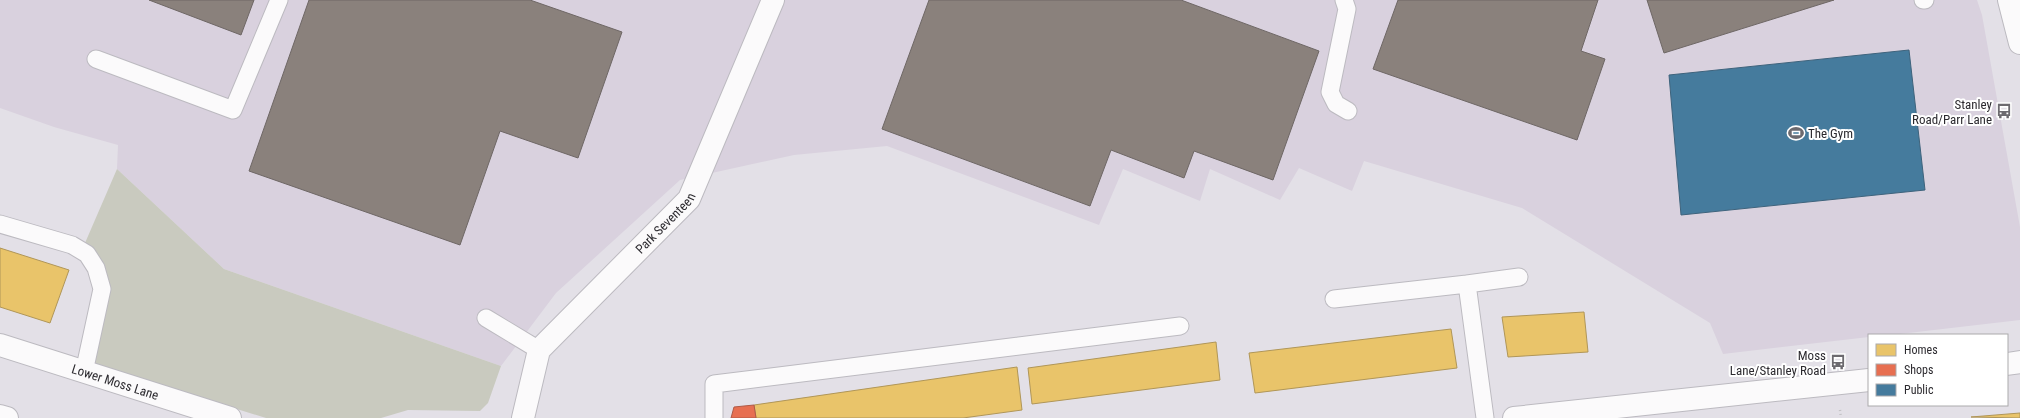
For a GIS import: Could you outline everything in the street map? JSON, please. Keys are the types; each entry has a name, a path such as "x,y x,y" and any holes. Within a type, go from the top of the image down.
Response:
{"street":[{"name":"Park Seventeen","path":"539,350 689,199 772,0"},
{"path":"2009,0 2020,44"},
{"name":"Lower Moss Lane","path":"0,345 230,418"},
{"path":"523,418 539,350"},
{"path":"2008,364 2020,362"},
{"path":"1514,418 1868,380"},
{"path":"0,416 8,418"}],"lane":[{"path":"96,59 233,110 279,0"},
{"path":"1344,0 1346,9 1330,92 1336,104 1348,111"},
{"path":"0,224 72,245 87,254 96,268 102,289 84,372"},
{"path":"1334,299 1520,277"},
{"path":"1467,284 1485,418"},
{"path":"486,318 539,350"},
{"path":"714,418 714,384 1180,326"}],"shaded area":[{"path":"0,0 1977,0 1982,15 2020,227 2020,320 1900,334 1868,334 1868,337 1723,354 1710,323 1522,208 1364,161 1352,191 1299,168 1280,200 1210,169 1200,201 1123,169 1099,225 887,146 794,155 680,180 556,293 501,366 224,269 117,169 118,145 54,127 0,108"},
{"path":"117,169 224,269 501,366 488,403 480,411 408,410 381,418 266,418 93,364 107,308 109,287 104,269 85,243"}],"building: Homes":[{"path":"0,248 69,270 50,323 0,307"},
{"path":"1584,312 1588,352 1508,357 1502,317"},
{"path":"1451,329 1457,368 1255,393 1249,353"},
{"path":"1216,342 1220,380 1032,404 1028,368"},
{"path":"1017,367 1022,410 963,418 756,418 754,405"},
{"path":"2020,413 2020,418 1971,417"}],"building: Shops":[{"path":"754,405 756,418 731,418 734,407"}],"building: Public":[{"name":"The Gym","path":"1909,50 1925,190 1681,215 1669,75"}],"building: Industry":[{"path":"149,0 254,0 241,35"},
{"path":"309,0 530,0 622,32 578,158 500,131 460,245 249,171"},
{"path":"929,0 1181,0 1319,51 1273,180 1194,151 1184,178 1111,150 1090,206 882,129"},
{"path":"1398,0 1598,0 1581,51 1605,59 1577,140 1373,69"},
{"path":"1647,0 1834,0 1664,53"}],"place":[{"name":"Stanley Road/Parr Lane","path":"2004,111"},
{"name":"The Gym","path":"1796,133"},
{"name":"Moss Lane/Stanley Road","path":"1838,362"}]}
